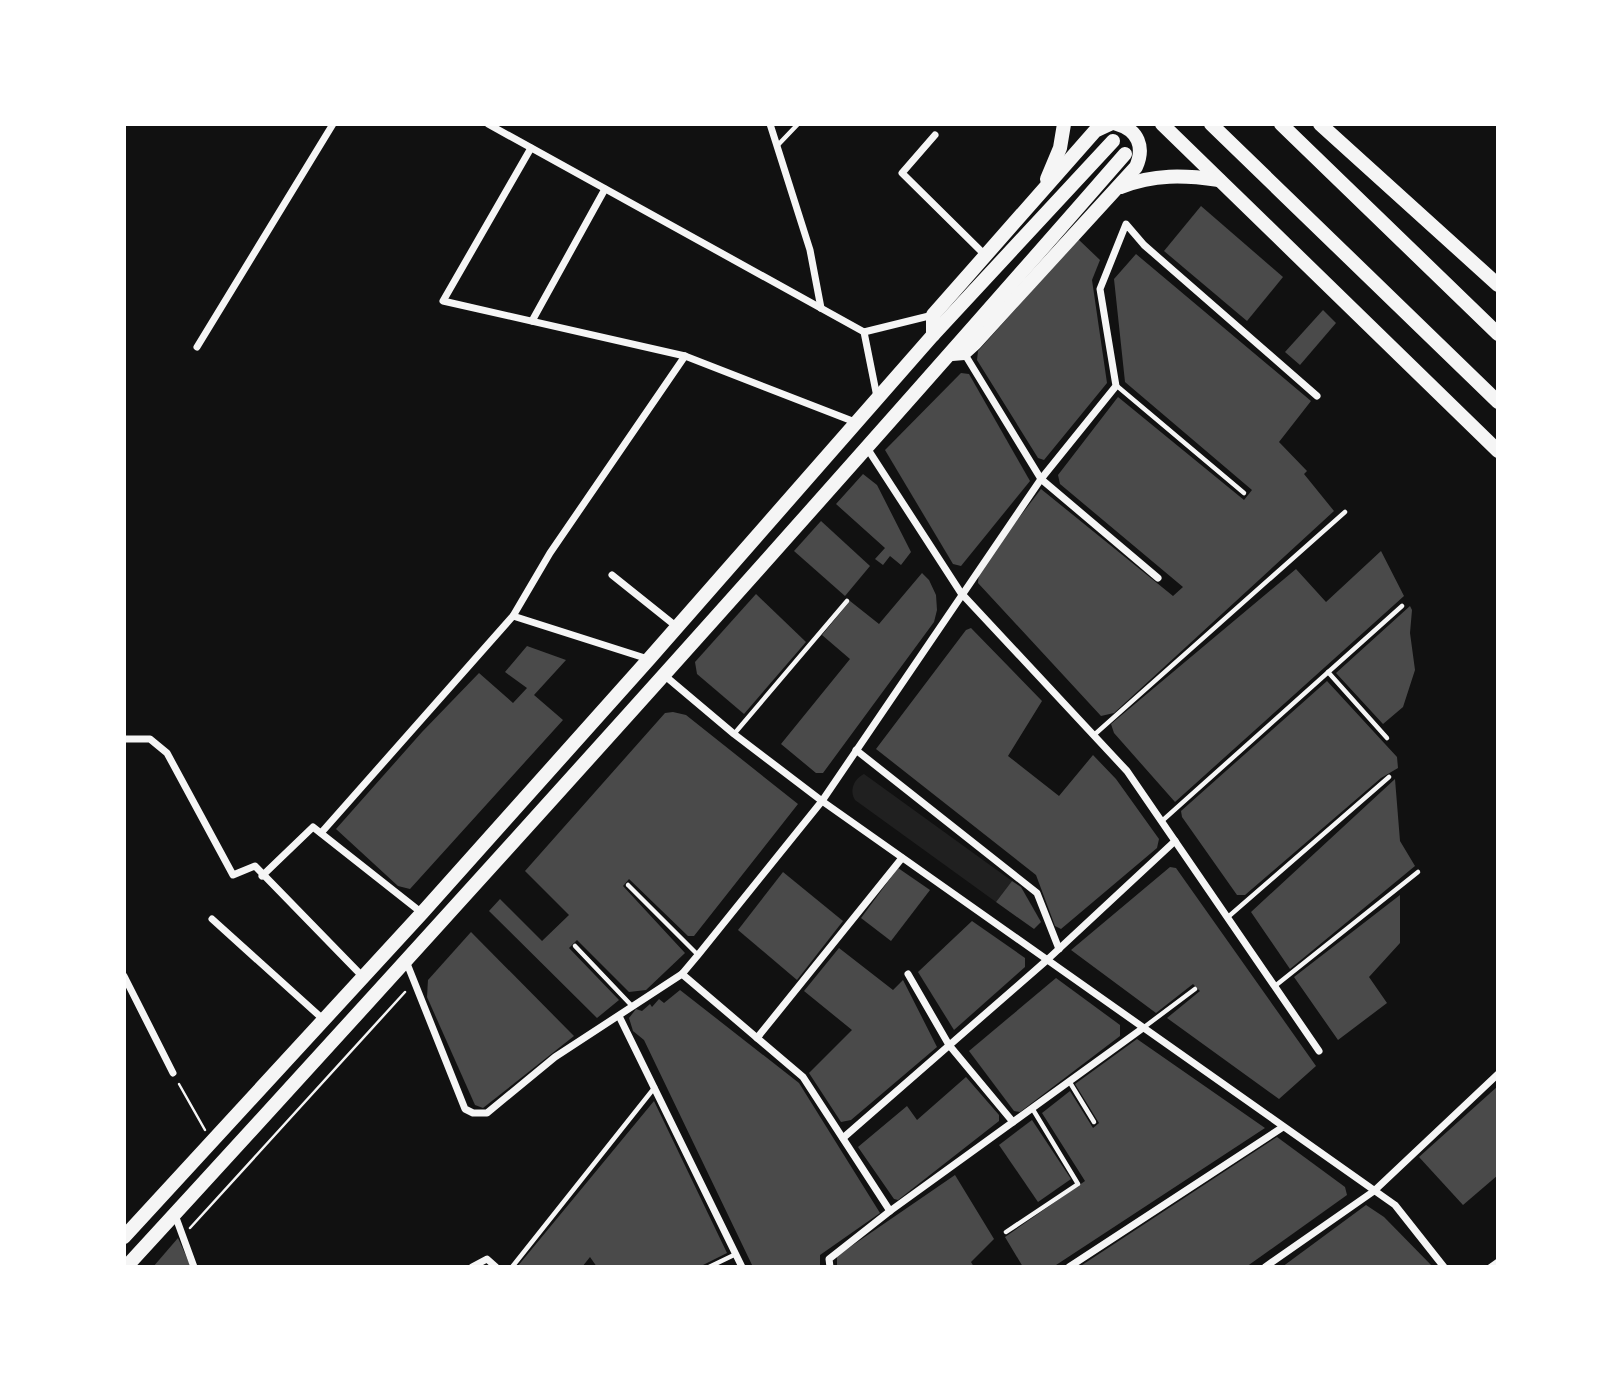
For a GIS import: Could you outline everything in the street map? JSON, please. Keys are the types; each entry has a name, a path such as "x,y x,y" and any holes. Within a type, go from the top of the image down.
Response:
{"main road":[{"path":"1042,191 1060,148 1064,124"},
{"path":"933,335 933,315 1094,131 1110,124"},
{"path":"957,353 1021,295 1136,167 1141,149 1134,133 1117,124"},
{"path":"1162,124 1498,452"},
{"path":"1211,124 1498,402"},
{"path":"1281,124 1498,334"},
{"path":"1321,124 1498,285"},
{"path":"124,1237 422,913 649,659 855,422 1113,141"},
{"path":"128,1266 867,448 957,353 1125,154"},
{"path":"1116,189 1161,175 1219,180"},
{"path":"212,1142 219,1151 229,1155"},
{"path":"192,1164 203,1169 206,1179"}],"street":[{"path":"197,347 332,124"},
{"path":"488,124 864,332 933,315"},
{"path":"770,124 810,250 821,309"},
{"path":"935,135 901,173 985,255"},
{"path":"531,148 443,301 685,356 855,422"},
{"path":"532,321 605,189"},
{"path":"406,961 464,1109 473,1113 487,1113 555,1057 682,974 822,801 1041,479 1116,386 1100,289 1125,224 1144,245 1317,396"},
{"path":"864,332 877,398"},
{"path":"957,353 1041,479 1158,578"},
{"path":"321,833 513,616 550,553 685,356"},
{"path":"867,448 961,593 1127,771 1319,1051"},
{"path":"612,575 677,627"},
{"path":"513,616 649,659"},
{"path":"663,675 734,734 822,801 1395,1205 1444,1267"},
{"path":"124,739 150,739 167,753 233,875 236,876 253,865 363,978"},
{"path":"856,750 1037,894 1059,949"},
{"path":"262,876 313,827 422,913"},
{"path":"843,1138 1047,960 1175,841"},
{"path":"757,1038 902,858"},
{"path":"212,919 324,1020"},
{"path":"682,974 803,1077 890,1211"},
{"path":"908,974 949,1045 1013,1122"},
{"path":"124,976 127,989 173,1073"},
{"path":"619,1017 742,1267"},
{"path":"830,1267 829,1258 890,1211 1143,1028"},
{"path":"1265,1267 1374,1191 1498,1074"},
{"path":"1069,1267 1283,1126"},
{"path":"174,1214 194,1267"},
{"path":"472,1267 487,1259 496,1267"},
{"path":"1491,1267 1498,1262"}],"lane":[{"path":"777,146 798,124"},
{"path":"1116,386 1244,493"},
{"path":"1093,736 1345,512"},
{"path":"734,734 847,601"},
{"path":"1161,821 1402,606"},
{"path":"1328,672 1387,738"},
{"path":"1228,917 1389,777"},
{"path":"1275,986 1418,872"},
{"path":"628,885 698,955"},
{"path":"575,946 633,1007"},
{"path":"1143,1028 1195,989"},
{"path":"1069,1082 1094,1122"},
{"path":"512,1267 655,1086"},
{"path":"1006,1232 1078,1184 1032,1108"},
{"path":"709,1267 736,1254"}],"path":[{"path":"182,1235 415,982"},
{"path":"173,1073 212,1142"}],"shaded area":[{"path":"864,774 1012,881 996,902 855,800 852,792 854,785"}],"building":[{"path":"1201,206 1283,277 1247,321 1164,251"},
{"path":"1078,239 1100,260 1092,280 1107,383 1044,460 1038,458 977,360 978,351"},
{"path":"1136,254 1311,401 1279,442 1307,471 1304,474 1334,511 1114,713 1101,716 978,583 979,570 1041,489 1173,596 1183,587 1060,484 1058,475 1118,397 1244,500 1252,490 1125,382 1114,279"},
{"path":"1323,310 1336,323 1300,365 1285,352"},
{"path":"961,373 969,374 1030,481 961,566 953,564 885,450"},
{"path":"863,474 877,485 911,552 901,565 890,556 883,565 875,559 885,548 836,504"},
{"path":"821,521 870,566 845,596 794,551"},
{"path":"1381,551 1404,596 1175,802 1114,733 1111,724 1296,569 1326,602"},
{"path":"922,573 929,580 936,595 937,610 934,622 823,773 816,773 781,744 850,659 822,635 850,601 879,624"},
{"path":"756,594 806,642 744,714 697,674 695,662"},
{"path":"1410,606 1410,633 1415,670 1403,707 1383,724 1336,673"},
{"path":"971,628 1042,701 1008,756 1059,796 1093,755 1116,779 1159,839 1157,848 1061,929 1055,926 1036,875 876,749 966,630"},
{"path":"527,646 566,660 534,695 563,720 410,889 398,886 336,829 422,732 479,673 513,703 527,688 505,672"},
{"path":"1327,681 1397,757 1398,768 1381,778 1245,895 1237,895 1182,817 1181,811"},
{"path":"665,713 686,715 798,804 694,936 688,936 629,879 623,886 685,953 646,990 629,992 577,940 569,948 619,1000 597,1018 489,911 500,899 542,941 569,915 525,871"},
{"path":"1395,779 1400,841 1415,866 1290,969 1251,912"},
{"path":"1170,867 1176,868 1316,1066 1279,1099 1167,1018 1200,991 1193,984 1156,1013 1071,950"},
{"path":"898,868 930,890 891,941 861,918"},
{"path":"783,872 843,921 797,980 738,930"},
{"path":"1012,881 1021,887 1041,922 1034,929 996,902"},
{"path":"1400,895 1400,943 1369,977 1387,1003 1338,1040 1294,977"},
{"path":"972,921 1025,958 1025,967 954,1030 918,972"},
{"path":"471,932 574,1036 483,1108 475,1105 427,997 428,980"},
{"path":"839,948 893,990 903,980 937,1047 851,1120 841,1122 809,1073 852,1030 804,991"},
{"path":"1056,978 1120,1025 1120,1036 1020,1112 1014,1111 969,1051"},
{"path":"680,990 799,1083 880,1213 820,1255 820,1267 753,1267 644,1040 633,1031 629,1018 636,1009 642,1011 650,1004 652,1007 659,999 664,1003"},
{"path":"1137,1039 1265,1128 1053,1267 1023,1267 1005,1237 1085,1181 1042,1113 1070,1091 1093,1128 1099,1123 1075,1084"},
{"path":"966,1077 999,1115 999,1121 898,1200 894,1199 858,1147 907,1106 917,1120"},
{"path":"1498,1086 1498,1175 1463,1205 1419,1157"},
{"path":"654,1101 727,1253 699,1267 597,1267 590,1257 582,1267 517,1267"},
{"path":"1032,1120 1071,1179 1038,1202 999,1145"},
{"path":"1277,1137 1345,1187 1347,1195 1246,1267 1079,1267"},
{"path":"955,1175 994,1239 971,1262 974,1267 837,1267 837,1256"},
{"path":"1366,1205 1384,1217 1433,1267 1282,1267"},
{"path":"178,1238 191,1267 153,1267"}]}
